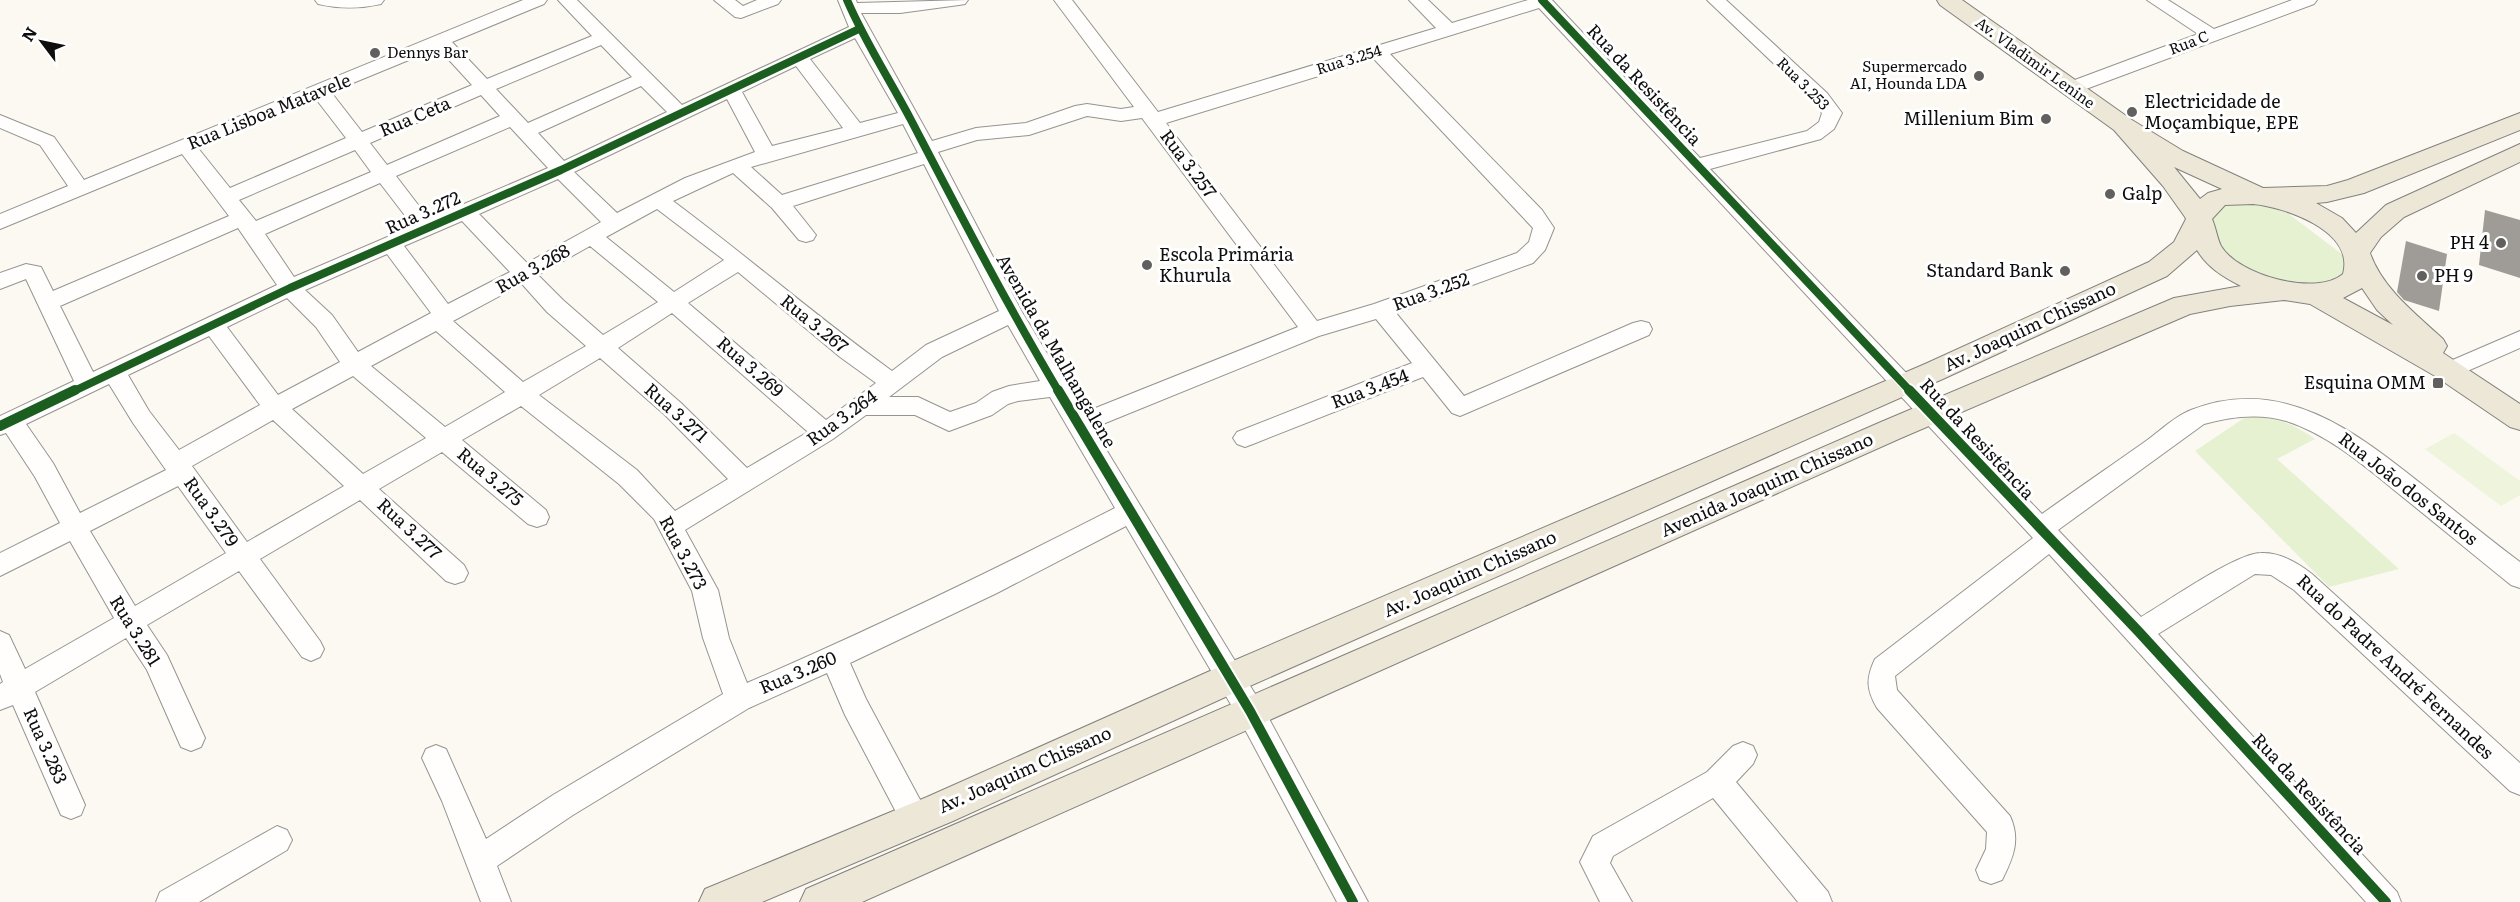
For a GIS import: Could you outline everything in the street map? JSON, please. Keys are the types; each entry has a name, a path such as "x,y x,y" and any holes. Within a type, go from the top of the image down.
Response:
{"main road":[{"name":"Av. Vladimir Lenine","path":"1948,0 2123,125 2174,157 2263,195 2297,204 2323,217 2344,234 2358,258"},
{"path":"2198,217 2217,198 2327,194 2355,187 2520,121"},
{"name":"Av. Vladimir Lenine","path":"2123,125 2159,166 2198,217 2212,253 2247,278 2303,294"},
{"path":"2454,371 2387,303 2358,258 2372,231 2395,211 2520,152"},
{"name":"Av. Joaquim Chissano","path":"718,902 915,819 1903,384 2158,268 2188,243 2198,217"},
{"name":"Avenida Joaquim Chissano","path":"1250,711 2193,301 2230,296 2303,294 2338,290 2354,280 2358,258"},
{"path":"2303,294 2405,343 2454,371 2520,419"},
{"name":"Av. Joaquim Chissano","path":"819,902 1250,711"}],"street":[{"path":"324,0 355,4 375,0"},
{"name":"Rua Lisboa Matavele","path":"0,222 538,0"},
{"path":"567,0 678,113"},
{"path":"723,0 741,13 772,0"},
{"path":"853,12 959,0"},
{"name":"Rua 3.257","path":"1063,0 1312,330"},
{"path":"1418,0 1448,29"},
{"name":"Rua 3.253","path":"1696,166 1814,135 1827,125 1832,113 1820,97 1716,0"},
{"path":"2156,0 2210,34"},
{"name":"Rua C","path":"2078,93 2210,34 2308,0"},
{"name":"Rua 3.254","path":"779,203 976,134 1029,129 1088,110 1121,115 1151,116 1378,52 1542,1"},
{"name":"Rua da Resistência","path":"1542,1 1930,414 2139,632 2386,902"},
{"name":"Rua 3.272","path":"6,424 290,288 561,170 798,56 853,12"},
{"name":"Avenida da Malhangalene","path":"853,12 1012,314 1231,678 1353,902"},
{"name":"Rua Ceta","path":"226,198 604,37"},
{"path":"441,41 561,170 615,223"},
{"name":"Rua 3.252","path":"1077,424 1312,330 1381,310 1525,258 1538,245 1544,228 1535,215 1378,52"},
{"path":"798,56 857,132"},
{"path":"48,302 247,225 644,78"},
{"path":"730,88 767,155"},
{"path":"320,91 425,228"},
{"name":"Rua 3.268","path":"0,565 179,468 274,407 659,200 736,165 909,116"},
{"path":"0,121 47,141 80,189"},
{"name":"Rua 3.275","path":"186,146 247,225 290,288 324,321 356,364 537,517"},
{"path":"736,165 779,203 806,235"},
{"name":"Rua 3.267","path":"659,200 739,261 826,334 891,382"},
{"name":"Rua 3.271","path":"465,211 555,306 673,409 746,482"},
{"name":"Rua 3.269","path":"592,237 766,379 825,433"},
{"name":"Rua 3.273","path":"392,244 442,318 522,394 628,477 663,512 705,590 716,638 739,699"},
{"path":"10,692 602,347 739,261"},
{"path":"0,281 30,271 48,302 88,385"},
{"name":"Rua 3.454","path":"1245,438 1427,366 1381,310"},
{"name":"Rua 3.264","path":"672,525 825,433 934,351 1012,314"},
{"name":"Rua 3.277","path":"213,326 274,407 455,573"},
{"path":"1427,366 1460,407 1641,329"},
{"path":"2454,371 2520,339"},
{"name":"Rua 3.279","path":"114,372 141,417 311,649"},
{"path":"860,406 918,406 949,423 1017,392 1056,388"},
{"name":"Rua João dos Santos","path":"1991,870 2001,850 2003,838 2000,826 1887,699 1880,688 1880,677 1885,667 2045,534 2197,417 2220,408 2243,406 2275,409 2306,418 2353,443 2520,577"},
{"name":"Rua 3.281","path":"6,424 44,471 102,579 157,663 190,738"},
{"name":"Rua 3.260","path":"480,860 563,805 739,699 834,658 988,585 1130,512"},
{"name":"Rua do Padre André Fernandes","path":"2139,632 2249,565 2262,562 2276,564 2303,582 2520,782"},
{"name":"Rua 3.283","path":"0,643 10,692 71,805"},
{"path":"834,658 855,706 915,819"},
{"path":"1617,902 1602,879 1595,862 1603,846 1718,781 1743,755"},
{"path":"436,758 496,902"},
{"path":"1718,781 1817,902"},
{"path":"171,902 277,840"}],"green space":[{"path":"2253,197 2285,211 2347,258 2349,290 2260,279 2211,240 2203,202"},
{"path":"2247,416 2283,422 2315,439 2277,459 2399,569 2329,587 2195,451"},
{"path":"2454,433 2520,481 2520,495 2501,506 2425,449"}],"building":[{"name":"PH 4","path":"2485,210 2520,220 2520,278 2479,265"},
{"name":"PH 9","path":"2406,241 2447,254 2439,311 2404,300 2397,292"}],"cycle path":[{"path":"847,0 859,29 909,116 1012,314 1250,711 1353,902"},
{"path":"1542,0 1696,166 2139,632 2386,902"},
{"path":"0,426 290,288 561,170 859,29"}],"place":[{"name":"Dennys Bar","path":"375,53"},
{"name":"Supermercado AI, Hounda LDA","path":"1979,76"},
{"name":"Electricidade de Moçambique, EPE","path":"2132,112"},
{"name":"Millenium Bim","path":"2046,119"},
{"name":"Galp","path":"2110,194"},
{"name":"PH 4","path":"2501,243"},
{"name":"Escola Primária Khurula","path":"1147,265"},
{"name":"Standard Bank","path":"2065,271"},
{"name":"PH 9","path":"2422,276"},
{"name":"Esquina OMM","path":"2438,383"}]}
